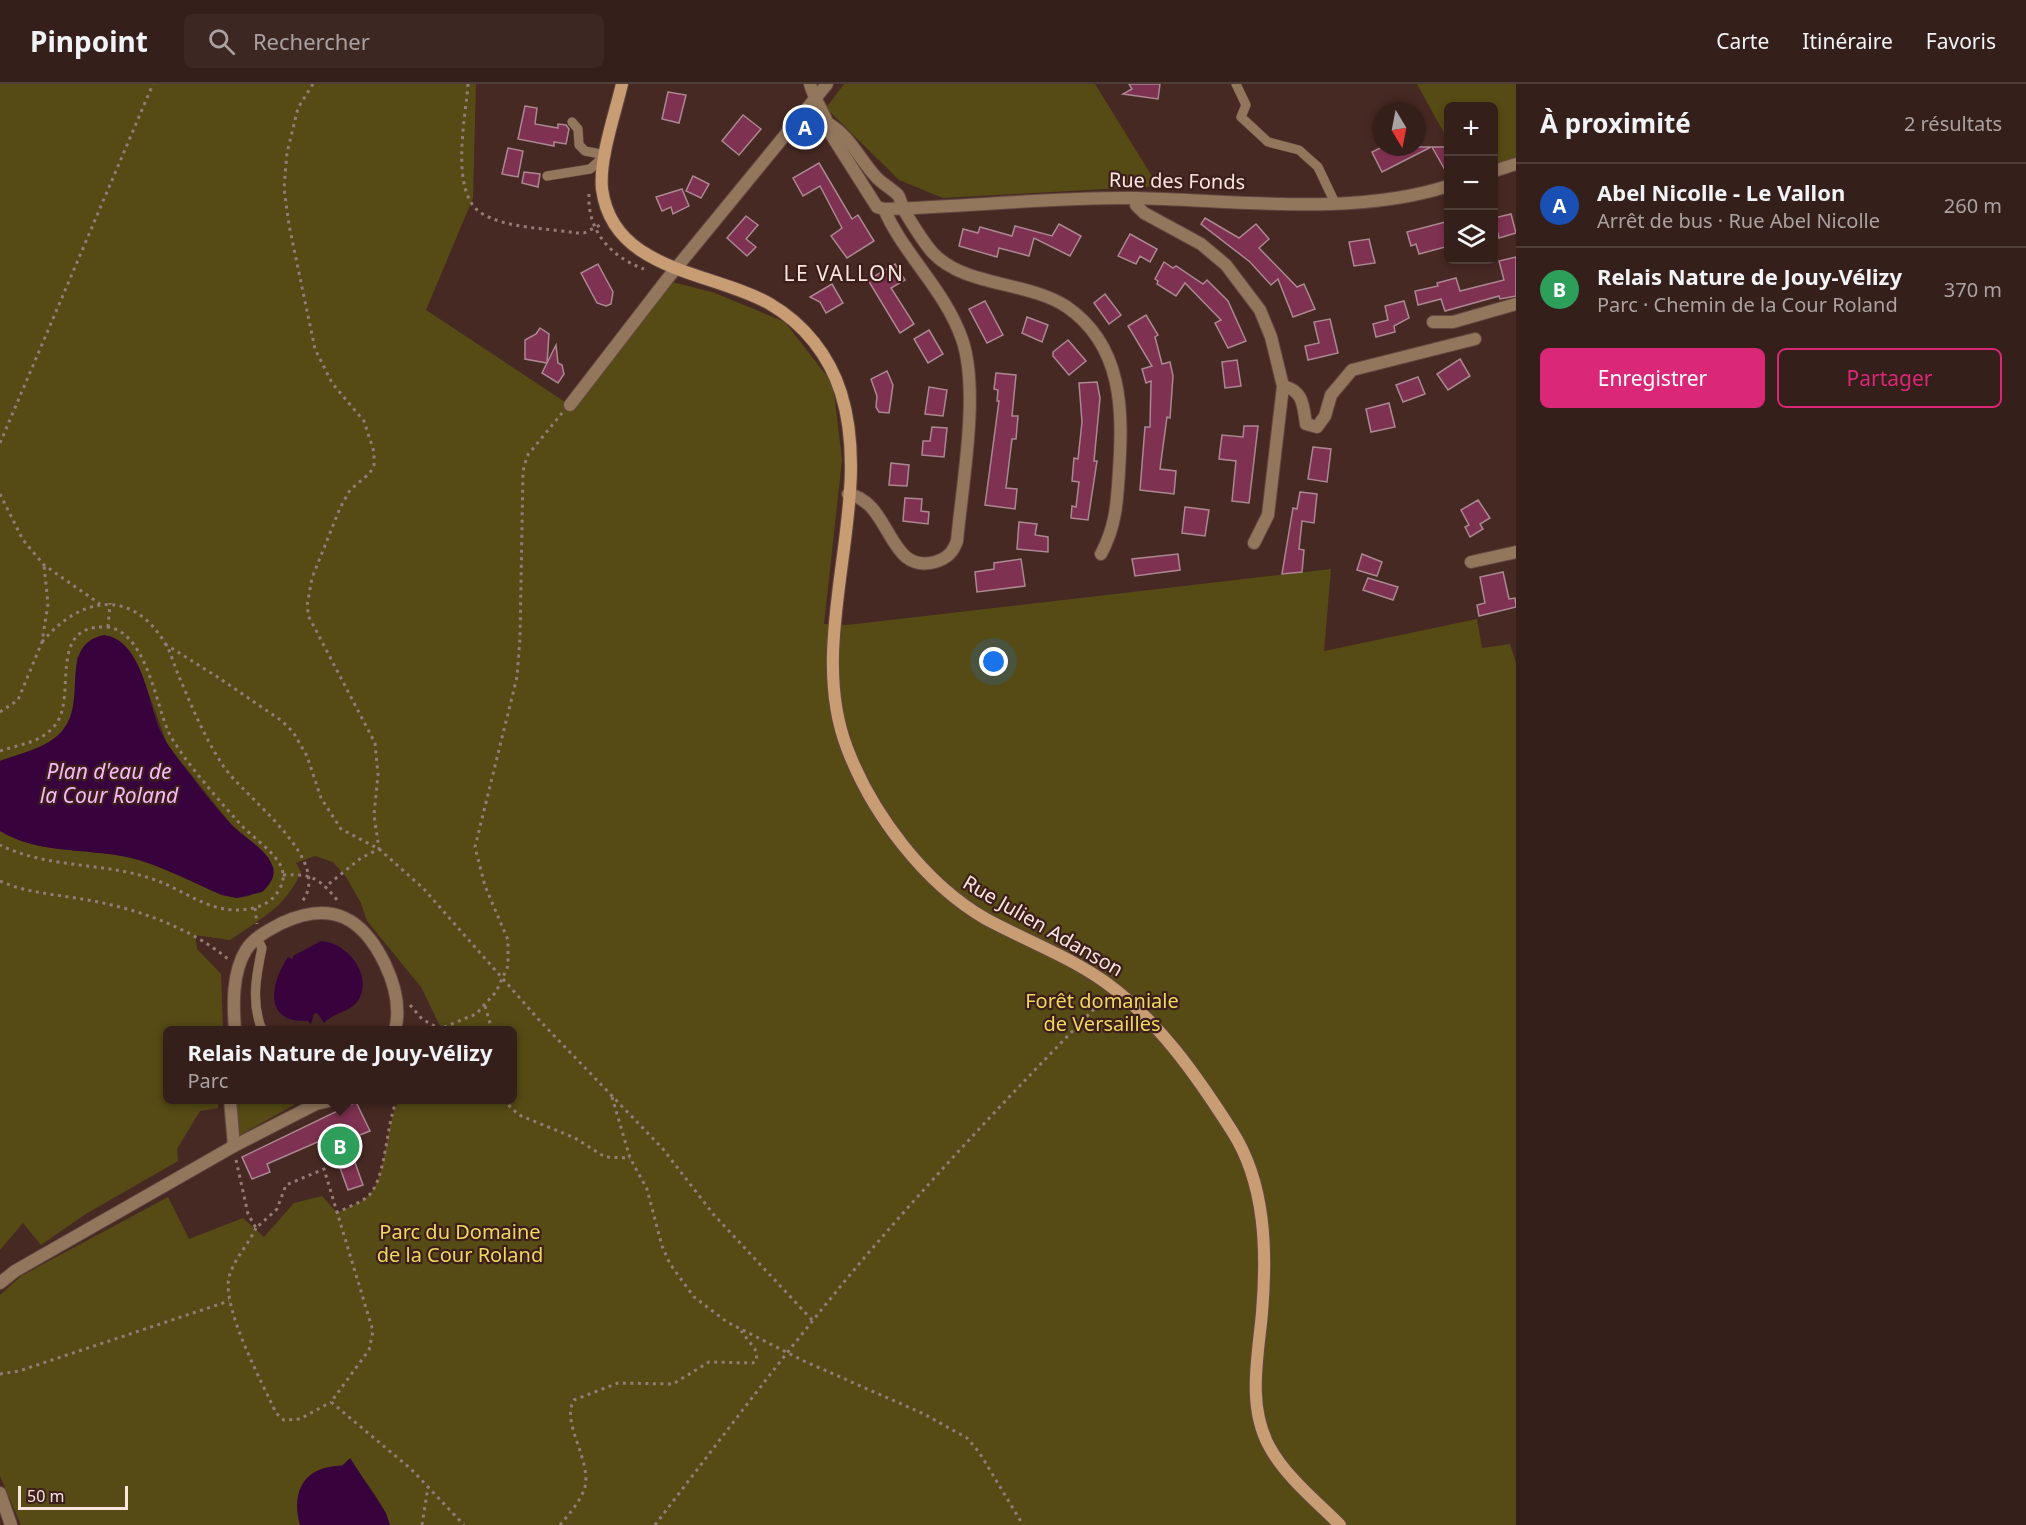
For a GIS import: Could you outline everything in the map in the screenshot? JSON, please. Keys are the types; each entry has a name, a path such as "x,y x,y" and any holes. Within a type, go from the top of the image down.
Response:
{"main road":[{"path":"611,218 602,184 606,154 622,84"},
{"name":"Rue Julien Adanson","path":"611,218 627,240 646,256 767,302 795,322 812,339 830,366 843,398 849,436 848,494 835,640 834,684 843,735 864,784 908,849 944,890 988,920 1085,970 1139,1010 1180,1058 1236,1137 1255,1182 1262,1228 1262,1308 1256,1374 1260,1424 1279,1463 1340,1525"}],"street":[{"path":"810,84 814,99 829,124 832,136 877,207 884,209 890,225 935,285 962,339 969,375 969,415 957,541 952,553 925,565 913,564 904,558 872,507 860,496 848,494"},
{"path":"570,405 676,268 827,84"},
{"path":"829,124 840,130 877,178 899,197 904,209 933,253 951,267 1042,295 1066,307 1089,327 1106,351 1114,369 1121,400 1122,427 1113,532 1101,554"},
{"path":"1498,170 1516,164"},
{"name":"Rue des Fonds","path":"884,209 1135,198 1335,203 1386,198 1444,187"},
{"path":"1135,198 1136,205 1144,213 1201,244 1226,265 1260,310 1271,337 1283,386 1268,515 1254,543"},
{"path":"1433,322 1453,322 1516,304"},
{"path":"1283,386 1297,391 1302,399 1306,424 1317,427 1325,416 1331,395 1352,370 1475,339"},
{"path":"1471,562 1516,552"},
{"path":"235,1026 233,1007 238,968 246,949 257,938 276,926 307,914 321,913 349,919 363,928 375,945 395,988 398,1006 396,1026"},
{"path":"230,1104 234,1146"},
{"path":"0,1282 15,1271 234,1146 317,1104"},
{"path":"0,1493 11,1525"}],"lane":[{"path":"1236,84 1246,105 1241,117 1268,142 1299,150 1319,171 1335,203"},
{"path":"572,122 578,129 579,146 585,151 606,154"},
{"path":"547,176 590,169 606,154"},
{"path":"257,938 262,948 257,967 255,1001 261,1026"}],"path":[{"path":"0,443 153,84"},
{"path":"313,84 298,108 286,153 284,188 289,225 315,349 332,383 364,421 370,434 374,465 370,473 350,490 340,508 312,578 307,606 309,617 375,743 378,775 375,815 379,849"},
{"path":"468,84 461,170 470,199 479,212 511,223 584,233 611,218"},
{"path":"449,1026 463,1022 476,1014 504,979 508,966 508,940 482,878 475,847 513,694 519,658 523,471 527,456 570,405"},
{"path":"0,494 23,540 44,566 100,604"},
{"path":"0,712 18,700 42,642 48,603 44,566"},
{"path":"42,642 63,621 100,604 110,603 138,614 153,627 165,644 193,711 224,767 243,791 294,842 308,875 306,897 297,907"},
{"path":"108,627 110,603"},
{"path":"0,751 28,744 56,725 66,699 66,654 82,634 95,628 108,627 123,634 147,667 168,731 184,756 226,808 273,855 284,875 276,896 255,908 219,909 159,881 136,874 48,862 0,845"},
{"path":"165,644 216,675 293,732 307,756 321,798 334,822 349,836 379,849 423,888 676,1164 714,1215 813,1321"},
{"path":"326,887 361,858 379,849"},
{"path":"284,875 308,875"},
{"path":"0,881 38,894 78,898 114,907 185,930 208,943 238,968"},
{"path":"255,908 257,925"},
{"path":"395,988 422,1019 433,1026"},
{"path":"655,1525 787,1352 859,1264 977,1131 1113,989"},
{"path":"484,1005 491,1026"},
{"path":"612,1096 630,1158 647,1189 662,1246 670,1264 694,1297 709,1310 739,1328 924,1414 967,1438 1023,1525"},
{"path":"336,1214 368,1197 383,1168 387,1133 397,1104"},
{"path":"507,1104 519,1115 575,1138 605,1157 630,1158"},
{"path":"234,1146 248,1214 256,1228"},
{"path":"324,1169 336,1214 373,1331 369,1350 331,1402 294,1421 284,1420 276,1413 229,1301 229,1276 256,1228 278,1209 286,1185 324,1169"},
{"path":"0,1374 19,1371 229,1301"},
{"path":"560,1525 576,1505 586,1479 570,1414 574,1400 618,1383 673,1384 709,1362 753,1363 757,1359 755,1349 739,1328"},
{"path":"331,1402 411,1469 464,1525"},
{"path":"422,1525 428,1487"}],"green space":[{"name":"Forêt domaniale de Versailles","path":"0,84 476,84 473,198 426,310 574,408 665,280 715,293 785,322 833,384 842,460 824,624 847,625 1331,569 1324,651 1477,619 1482,648 1510,644 1516,663 1516,1525 390,1525 373,1491 348,1462 316,1472 303,1483 297,1507 300,1525 21,1525 0,1476 0,1295 21,1276 168,1197 189,1239 243,1218 264,1237 294,1203 322,1196 337,1213 359,1202 373,1190 378,1179 397,1104 517,1104 517,1026 440,1026 421,987 367,921 361,903 346,877 333,862 315,856 296,863 301,872 295,884 280,903 262,918 230,940 195,935 197,949 221,974 223,1026 163,1026 163,1104 218,1104 218,1108 200,1111 177,1149 178,1161 84,1215 41,1245 23,1223 0,1250 0,831 30,844 111,854 139,860 222,895 237,898 250,896 269,858 231,824 167,744 141,672 122,644 77,657 76,703 70,721 55,738 45,744 0,761"},
{"path":"844,84 1095,84 1158,186 943,198 899,180 826,108"},
{"path":"1417,84 1516,84 1516,158 1498,163 1498,102 1444,102 1444,133"},
{"path":"235,1104 294,1105 240,1135"}],"water":[{"name":"Plan d'eau de la Cour Roland","path":"104,635 117,639 128,648 136,661 161,732 178,759 235,828 259,847 269,859 273,876 262,892 237,898 222,895 139,860 111,854 30,844 0,831 0,761 41,746 62,731 70,719 77,662 81,650 90,641"},
{"path":"321,941 339,947 355,961 362,980 359,999 352,1007 324,1023 317,1013 314,1014 311,1024 308,1021 293,1020 283,1016 274,1000 277,979 282,968 288,957 293,959 293,956"},
{"path":"350,1458 386,1513 390,1525 300,1525 297,1501 303,1483 318,1470 342,1466"}],"building":[{"path":"1129,84 1160,84 1158,99 1123,94 1132,89"},
{"path":"668,92 686,95 679,123 662,119"},
{"path":"525,106 537,108 535,124 558,128 558,124 566,125 569,129 566,144 554,142 554,146 518,139"},
{"path":"743,115 761,129 739,155 722,141"},
{"path":"1432,147 1444,147 1444,168"},
{"path":"508,148 523,151 518,177 502,174"},
{"path":"1374,156 1413,156 1382,172"},
{"path":"819,163 852,219 858,215 874,241 847,258 831,236 842,228 820,186 803,196 793,178"},
{"path":"524,172 540,174 538,187 522,183"},
{"path":"693,176 709,184 701,198 686,191"},
{"path":"682,189 689,206 673,214 671,207 662,211 656,197"},
{"path":"1511,214 1516,233 1499,238 1498,217"},
{"path":"746,216 758,225 746,239 756,247 747,256 727,238"},
{"path":"1205,218 1239,238 1256,224 1269,239 1259,248 1297,287 1304,284 1315,309 1293,317 1278,279 1271,285 1250,262 1201,224"},
{"path":"1444,222 1444,247 1419,254 1416,244 1411,246 1407,232"},
{"path":"1059,224 1081,236 1070,256 1034,238 1029,256 999,248 997,257 959,246 963,229 978,233 980,227 1012,236 1015,226 1052,236"},
{"path":"1130,234 1157,249 1150,262 1140,256 1136,264 1118,256"},
{"path":"1369,239 1375,263 1354,266 1349,242"},
{"path":"1516,257 1516,296 1500,299 1499,296 1445,311 1441,299 1418,305 1415,291 1438,286 1437,283 1456,278 1460,291 1504,280 1499,261"},
{"path":"1164,262 1173,268 1176,266 1203,284 1207,280 1228,301 1246,341 1228,348 1215,323 1221,320 1185,283 1176,296 1157,284 1158,281 1155,279"},
{"path":"598,264 613,292 611,304 606,306 597,303 581,273"},
{"path":"895,264 905,280 891,288 914,324 900,333 868,280"},
{"path":"832,284 843,303 826,313 820,302 810,297"},
{"path":"1105,294 1121,315 1109,324 1094,303"},
{"path":"985,301 1003,335 987,343 969,309"},
{"path":"1404,301 1409,318 1394,326 1395,332 1376,337 1373,324 1388,320 1385,306"},
{"path":"1146,315 1158,335 1155,337 1162,364 1170,362 1173,376 1170,418 1167,417 1160,469 1176,471 1174,494 1140,490 1145,427 1150,427 1151,381 1146,383 1142,369 1152,366 1128,326"},
{"path":"1027,317 1048,325 1042,342 1022,333"},
{"path":"1330,319 1338,353 1308,360 1305,346 1319,343 1314,322"},
{"path":"540,328 549,334 547,363 525,359 525,340 536,334"},
{"path":"929,330 943,354 928,363 914,339"},
{"path":"1068,340 1086,361 1069,375 1053,356 1053,352"},
{"path":"556,345 558,363 562,365 564,374 558,383 542,373"},
{"path":"1460,359 1470,376 1448,390 1437,374"},
{"path":"1237,360 1241,386 1225,388 1222,362"},
{"path":"887,371 893,385 889,413 879,412 876,407 877,396 871,379"},
{"path":"996,373 1016,375 1012,416 1018,416 1016,439 1012,439 1006,488 1017,489 1015,509 985,505 999,401 997,401 998,390 994,389"},
{"path":"1418,377 1425,394 1403,402 1396,385"},
{"path":"1097,382 1100,398 1094,461 1097,461 1088,520 1071,518 1072,506 1076,507 1079,482 1072,481 1074,458 1078,459 1082,422 1079,383"},
{"path":"929,387 947,390 943,416 925,414"},
{"path":"1389,403 1395,427 1371,432 1366,409"},
{"path":"1244,426 1258,426 1249,503 1232,501 1236,461 1219,459 1222,435 1243,437"},
{"path":"932,427 947,428 944,457 922,455 923,441 930,441"},
{"path":"1313,447 1331,449 1327,482 1308,479"},
{"path":"891,463 909,465 907,486 889,485"},
{"path":"1300,492 1317,494 1314,523 1302,521 1299,549 1304,550 1302,572 1282,574 1293,508 1297,509"},
{"path":"905,498 922,499 921,511 929,512 928,524 903,521"},
{"path":"1478,500 1490,518 1480,524 1483,529 1470,537 1465,527 1469,525 1461,510"},
{"path":"1185,507 1209,510 1205,536 1182,533"},
{"path":"1019,522 1037,524 1035,535 1048,537 1048,552 1017,549"},
{"path":"1178,554 1180,570 1135,576 1132,559"},
{"path":"1362,554 1382,562 1377,576 1357,570"},
{"path":"1021,559 1025,586 977,592 975,572 994,569 994,563"},
{"path":"1503,572 1509,599 1515,598 1516,607 1479,616 1477,605 1485,603 1480,577"},
{"path":"1368,578 1398,587 1393,600 1363,590"},
{"path":"352,1104 357,1104 370,1131 347,1140 363,1185 348,1190 329,1137 267,1164 270,1172 252,1179 242,1157"}],"place":[{"name":"Abel Nicolle - Le Vallon","path":"805,127"},
{"name":"Relais Nature de Jouy-Vélizy","path":"340,1146"}],"district":[{"name":"LE VALLON","path":"844,274"}],"park label":[{"name":"Parc du Domaine de la Cour Roland","path":"460,1244"}]}
